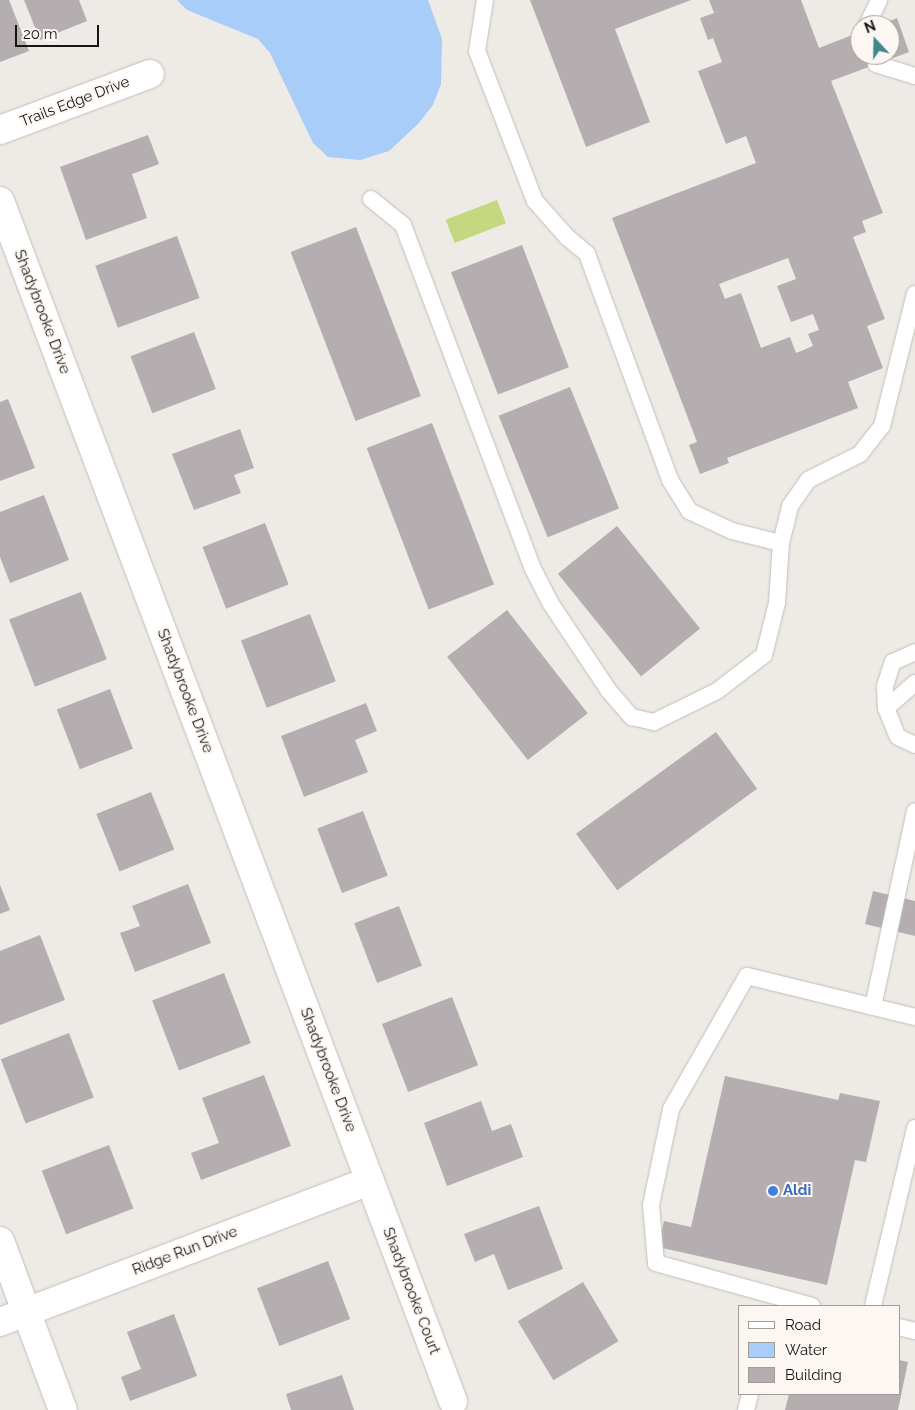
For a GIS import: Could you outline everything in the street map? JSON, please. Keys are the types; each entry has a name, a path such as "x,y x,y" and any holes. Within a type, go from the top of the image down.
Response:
{"street":[{"name":"Trails Edge Drive","path":"0,130 150,74"},
{"name":"Shadybrooke Drive","path":"0,201 370,1181"},
{"name":"Ridge Run Drive","path":"0,1322 370,1181"},
{"name":"Shadybrooke Court","path":"370,1181 453,1401"},
{"path":"0,1241 63,1410"}],"lane":[{"path":"485,0 477,52 535,201 567,237 587,254 670,480 689,511 732,531 781,543"},
{"path":"872,15 879,0"},
{"path":"879,65 915,76"},
{"path":"371,199 403,225 532,567 551,604 609,691 632,717 654,722 717,691 764,654 777,602 781,543 790,506 808,480 860,454 882,426 915,294"},
{"path":"915,652 893,662 884,686 886,708 898,737 915,745"},
{"path":"886,708 915,683"},
{"path":"873,1007 915,811"},
{"path":"802,1305 772,1302 656,1263 651,1205 671,1109 747,976 915,1017"},
{"path":"873,1305 915,1128"},
{"path":"900,1327 915,1331"},
{"path":"746,1410 750,1395"}],"green space":[{"path":"497,200 506,223 455,243 446,220"}],"water":[{"path":"177,0 428,0 442,39 441,84 433,105 418,124 389,151 360,160 328,157 313,143 270,53 258,39 187,10"}],"building":[{"path":"0,0 9,0 29,51 0,62"},
{"path":"24,0 79,0 87,21 40,40"},
{"path":"530,0 691,0 615,29 650,122 586,147"},
{"path":"709,0 801,0 819,48 850,36 850,65 874,65 831,81 883,213 862,221 866,232 853,237 885,319 867,326 883,368 848,382 858,408 727,458 729,463 700,474 689,445 697,442 612,218 756,163 746,136 726,144 698,71 722,62 713,38 708,40 700,18 714,13","holes":["788,258 796,279 777,286 791,322 813,314 819,330 808,334 813,346 796,353 790,337 761,348 741,293 725,299 719,284"]},
{"path":"900,26 909,52 900,55"},
{"path":"148,135 159,164 132,174 147,218 86,240 60,167"},
{"path":"356,227 421,396 356,421 291,252"},
{"path":"177,236 200,298 118,328 95,266"},
{"path":"522,245 569,367 498,395 451,272"},
{"path":"194,332 216,389 152,413 131,356"},
{"path":"570,387 619,508 548,537 499,416"},
{"path":"8,399 35,468 0,481 0,402"},
{"path":"432,423 494,585 429,610 367,448"},
{"path":"240,429 254,468 234,475 241,493 194,510 172,454"},
{"path":"44,495 69,560 10,583 0,557 0,512"},
{"path":"265,523 289,585 226,609 202,547"},
{"path":"617,526 700,629 641,676 558,574"},
{"path":"81,592 107,659 35,687 9,620"},
{"path":"507,610 588,713 528,760 447,657"},
{"path":"310,614 336,681 267,708 241,641"},
{"path":"110,689 133,749 80,769 57,709"},
{"path":"366,703 377,731 355,740 368,772 304,797 281,736"},
{"path":"716,732 757,789 617,890 576,834"},
{"path":"151,792 174,849 120,872 96,814"},
{"path":"363,811 388,875 342,893 317,829"},
{"path":"188,884 211,943 135,972 120,933 140,926 132,906"},
{"path":"0,885 10,910 0,914"},
{"path":"873,891 915,901 915,936 865,924"},
{"path":"399,906 422,966 377,983 354,923"},
{"path":"40,935 65,1000 0,1025 0,951"},
{"path":"224,973 251,1043 179,1071 152,1001"},
{"path":"452,997 478,1065 408,1092 382,1024"},
{"path":"69,1033 94,1097 26,1124 1,1059"},
{"path":"264,1075 291,1146 201,1180 191,1153 219,1143 202,1098"},
{"name":"Aldi","path":"725,1076 838,1100 840,1093 880,1101 866,1162 855,1160 827,1285 658,1247 664,1221 691,1227"},
{"path":"481,1101 492,1131 511,1124 523,1157 447,1186 424,1123"},
{"path":"109,1145 133,1208 66,1234 42,1171"},
{"path":"539,1206 563,1269 508,1290 494,1254 475,1262 464,1234"},
{"path":"328,1261 350,1319 279,1346 257,1288"},
{"path":"583,1282 619,1341 553,1380 518,1321"},
{"path":"174,1314 197,1376 130,1401 121,1377 141,1369 127,1332"},
{"path":"900,1360 908,1362 898,1410 785,1410 789,1395 900,1395"},
{"path":"342,1375 354,1410 291,1410 286,1394"}],"place":[{"name":"Aldi","path":"773,1191"}]}
